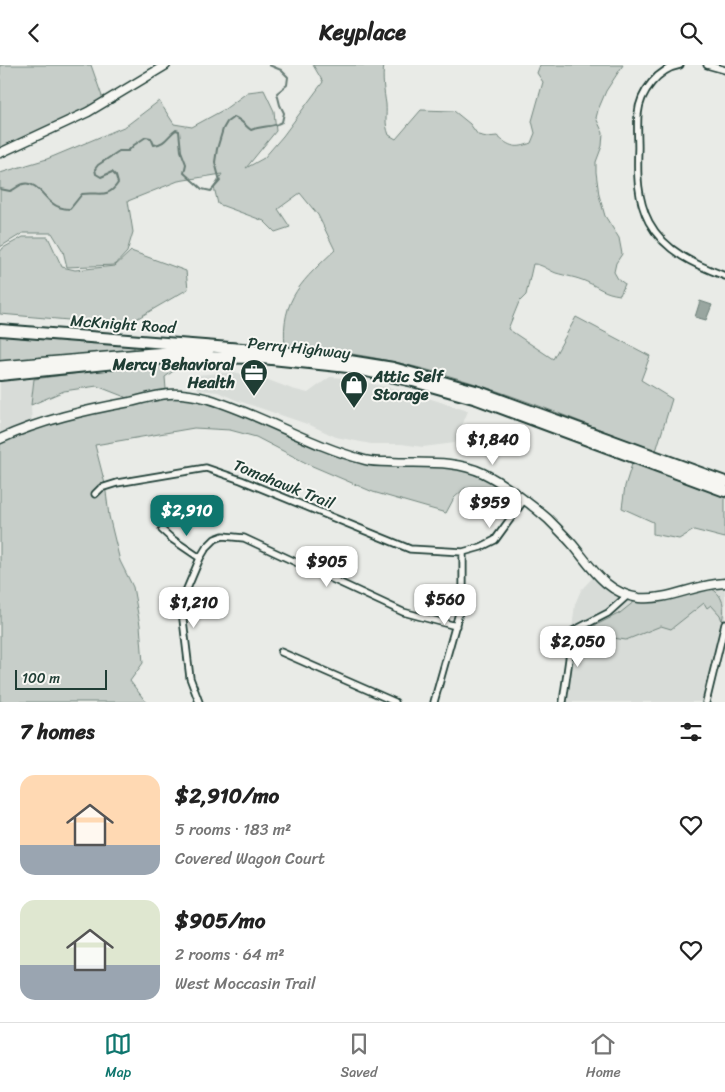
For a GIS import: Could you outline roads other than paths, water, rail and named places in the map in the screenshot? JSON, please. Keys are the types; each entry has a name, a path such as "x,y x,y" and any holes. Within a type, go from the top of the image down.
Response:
{"highway":[{"name":"McKnight Road","path":"0,330 244,349"},
{"name":"Perry Highway","path":"244,349 342,358 429,377 486,394 725,482"},
{"name":"Perry Highway","path":"1,372 154,359 213,357 284,359 348,367 413,381 477,399 725,491"}],"main road":[{"name":"Perry Highway","path":"1,372 163,352 244,349"}],"street":[{"path":"0,153 88,113 166,65"},
{"path":"680,65 661,72 652,81 643,97 638,112 637,169 639,196 650,223 665,242 683,258 725,277"},
{"path":"707,65 725,70"},
{"path":"0,439 83,411 170,394 208,399 327,448 367,461 449,463 467,466 484,473 548,519 571,543 601,580 628,595 651,599 665,597 707,584 725,584"},
{"name":"Tomahawk Trail","path":"95,494 101,488 117,483 206,468 241,480 410,549 463,552"},
{"path":"434,702 456,626 462,597 463,552 481,547 495,540 524,500"},
{"path":"162,530 200,558"},
{"path":"200,702 190,678 182,603 200,558 214,539 222,536 244,538 403,612 456,626"},
{"path":"563,702 573,631 608,613 628,595"},
{"path":"706,702 725,624"},
{"path":"281,652 395,702"}],"waterway":[{"path":"0,189 10,191 23,184 31,184 58,207 70,209 82,194 106,193 118,183 116,176 112,172 101,177 96,174 95,169 98,165 119,151 128,151 146,137 151,138 154,145 164,141 176,130 179,131 181,151 186,164 184,173 202,189 211,191 220,181 215,162 217,149 227,122 234,117 251,130 282,122 284,113 277,93 287,85 288,77 281,70 269,65"}],"place":[{"name":"Mercy Behavioral Health","path":"254,397"},
{"name":"Attic Self Storage","path":"354,409"}]}
